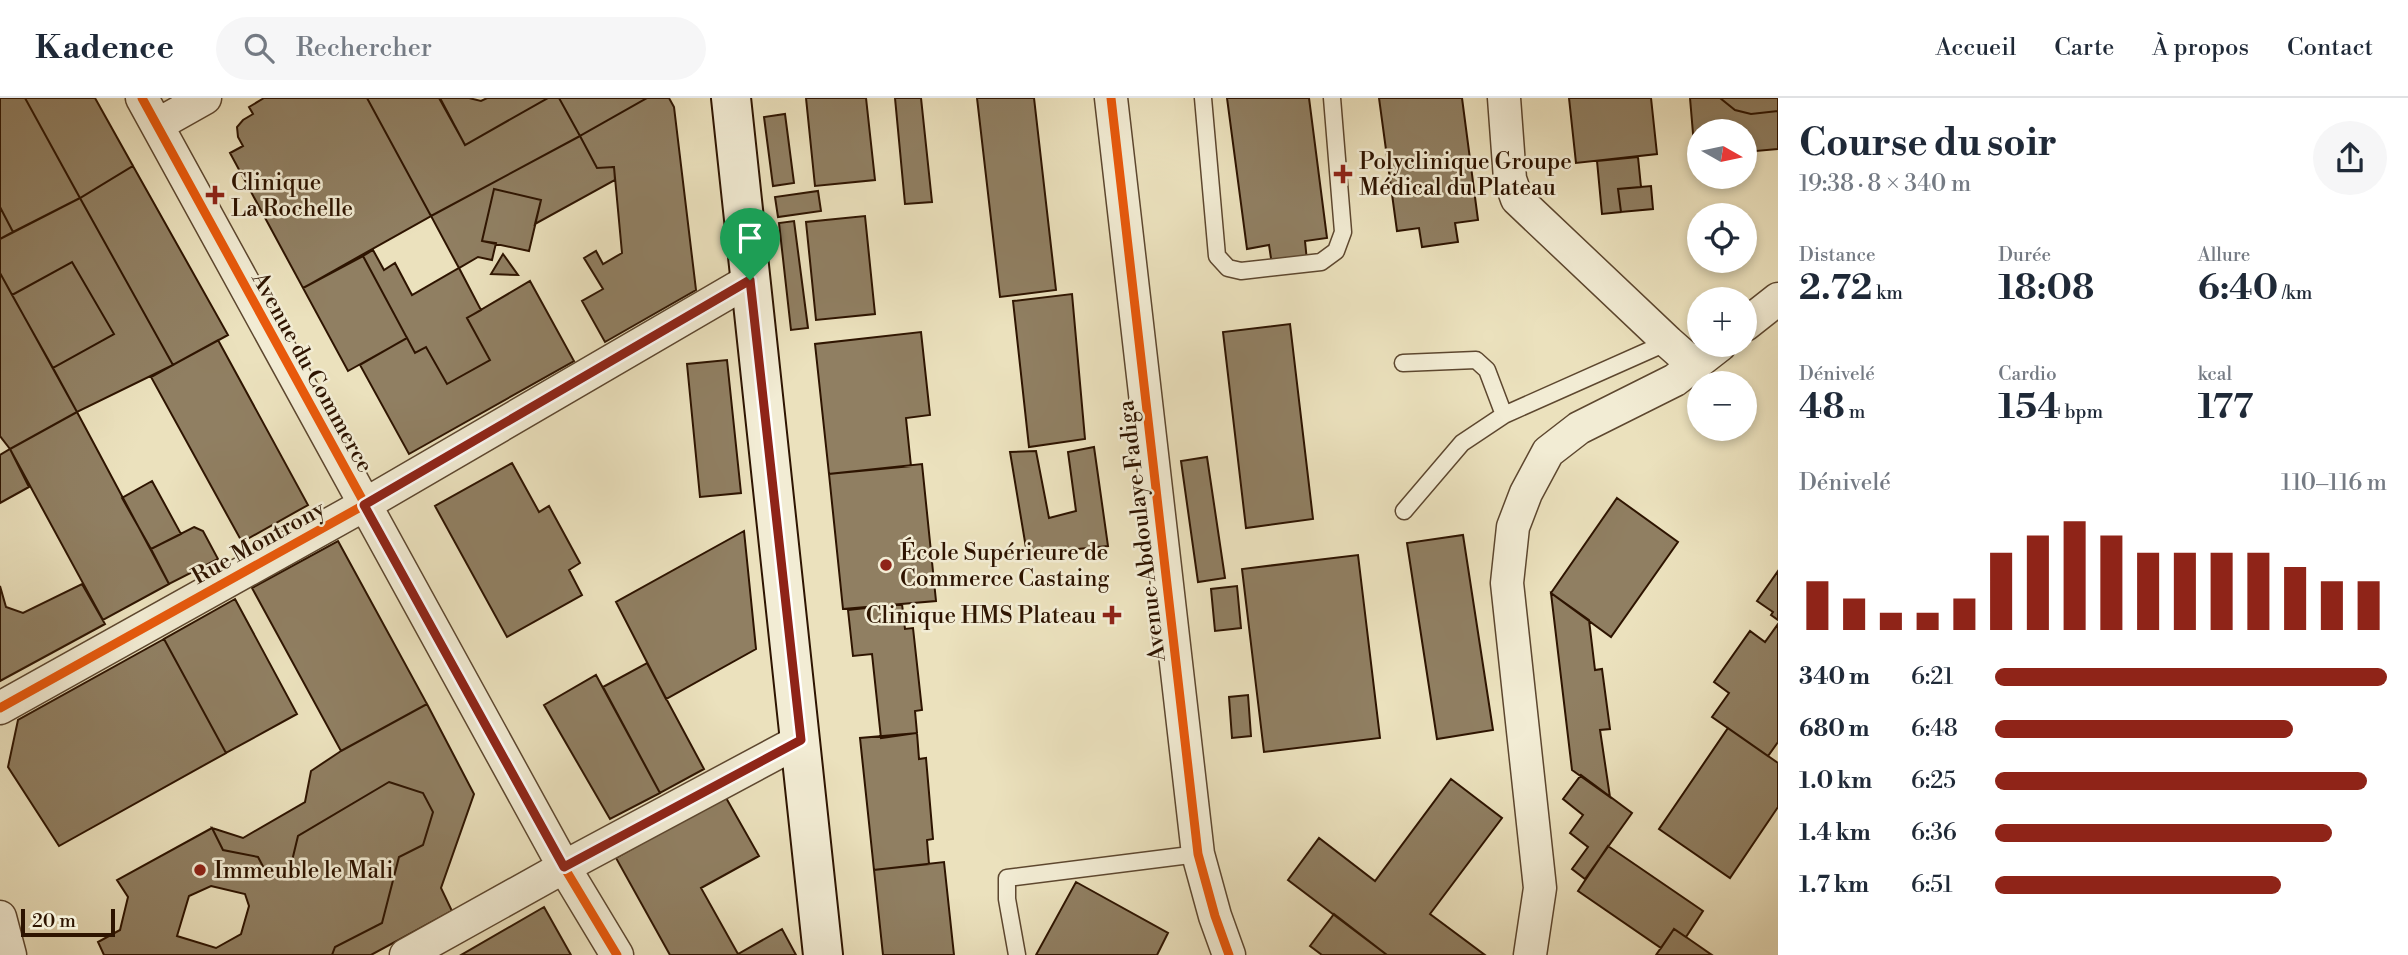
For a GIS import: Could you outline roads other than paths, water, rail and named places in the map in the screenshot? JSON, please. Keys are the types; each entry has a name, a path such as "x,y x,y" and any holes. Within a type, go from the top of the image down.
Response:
{"street":[{"path":"150,111 205,98"},
{"path":"730,98 823,955"},
{"name":"Avenue Abdoulaye Fadiga","path":"1111,98 1198,854 1229,955"},
{"path":"1504,98 1510,179 1517,200 1694,365"},
{"name":"Avenue du Commerce","path":"150,111 564,867 617,955"},
{"name":"Rue Montrony","path":"0,708 364,505 750,280"},
{"path":"1757,316 1778,299"},
{"path":"1530,955 1540,888 1507,583 1513,527 1526,493 1548,452 1579,428 1675,380 1704,357"},
{"path":"406,955 801,740"},
{"path":"0,918 10,955"}],"lane":[{"path":"1203,98 1217,256 1228,268 1241,271 1321,262 1336,251 1343,232 1332,98"},
{"path":"1404,511 1462,443 1504,415 1668,342"},
{"path":"1403,363 1476,360 1487,370 1504,415"},
{"path":"1017,955 1007,899 1007,878 1198,854"}],"place":[{"name":"Polyclinique Groupe Médical du Plateau","path":"1343,174"},
{"name":"Clinique La Rochelle","path":"215,195"},
{"name":"École Supérieure de Commerce Castaing","path":"886,565"},
{"name":"Clinique HMS Plateau","path":"1112,615"},
{"name":"Immeuble le Mali","path":"200,870"}]}
